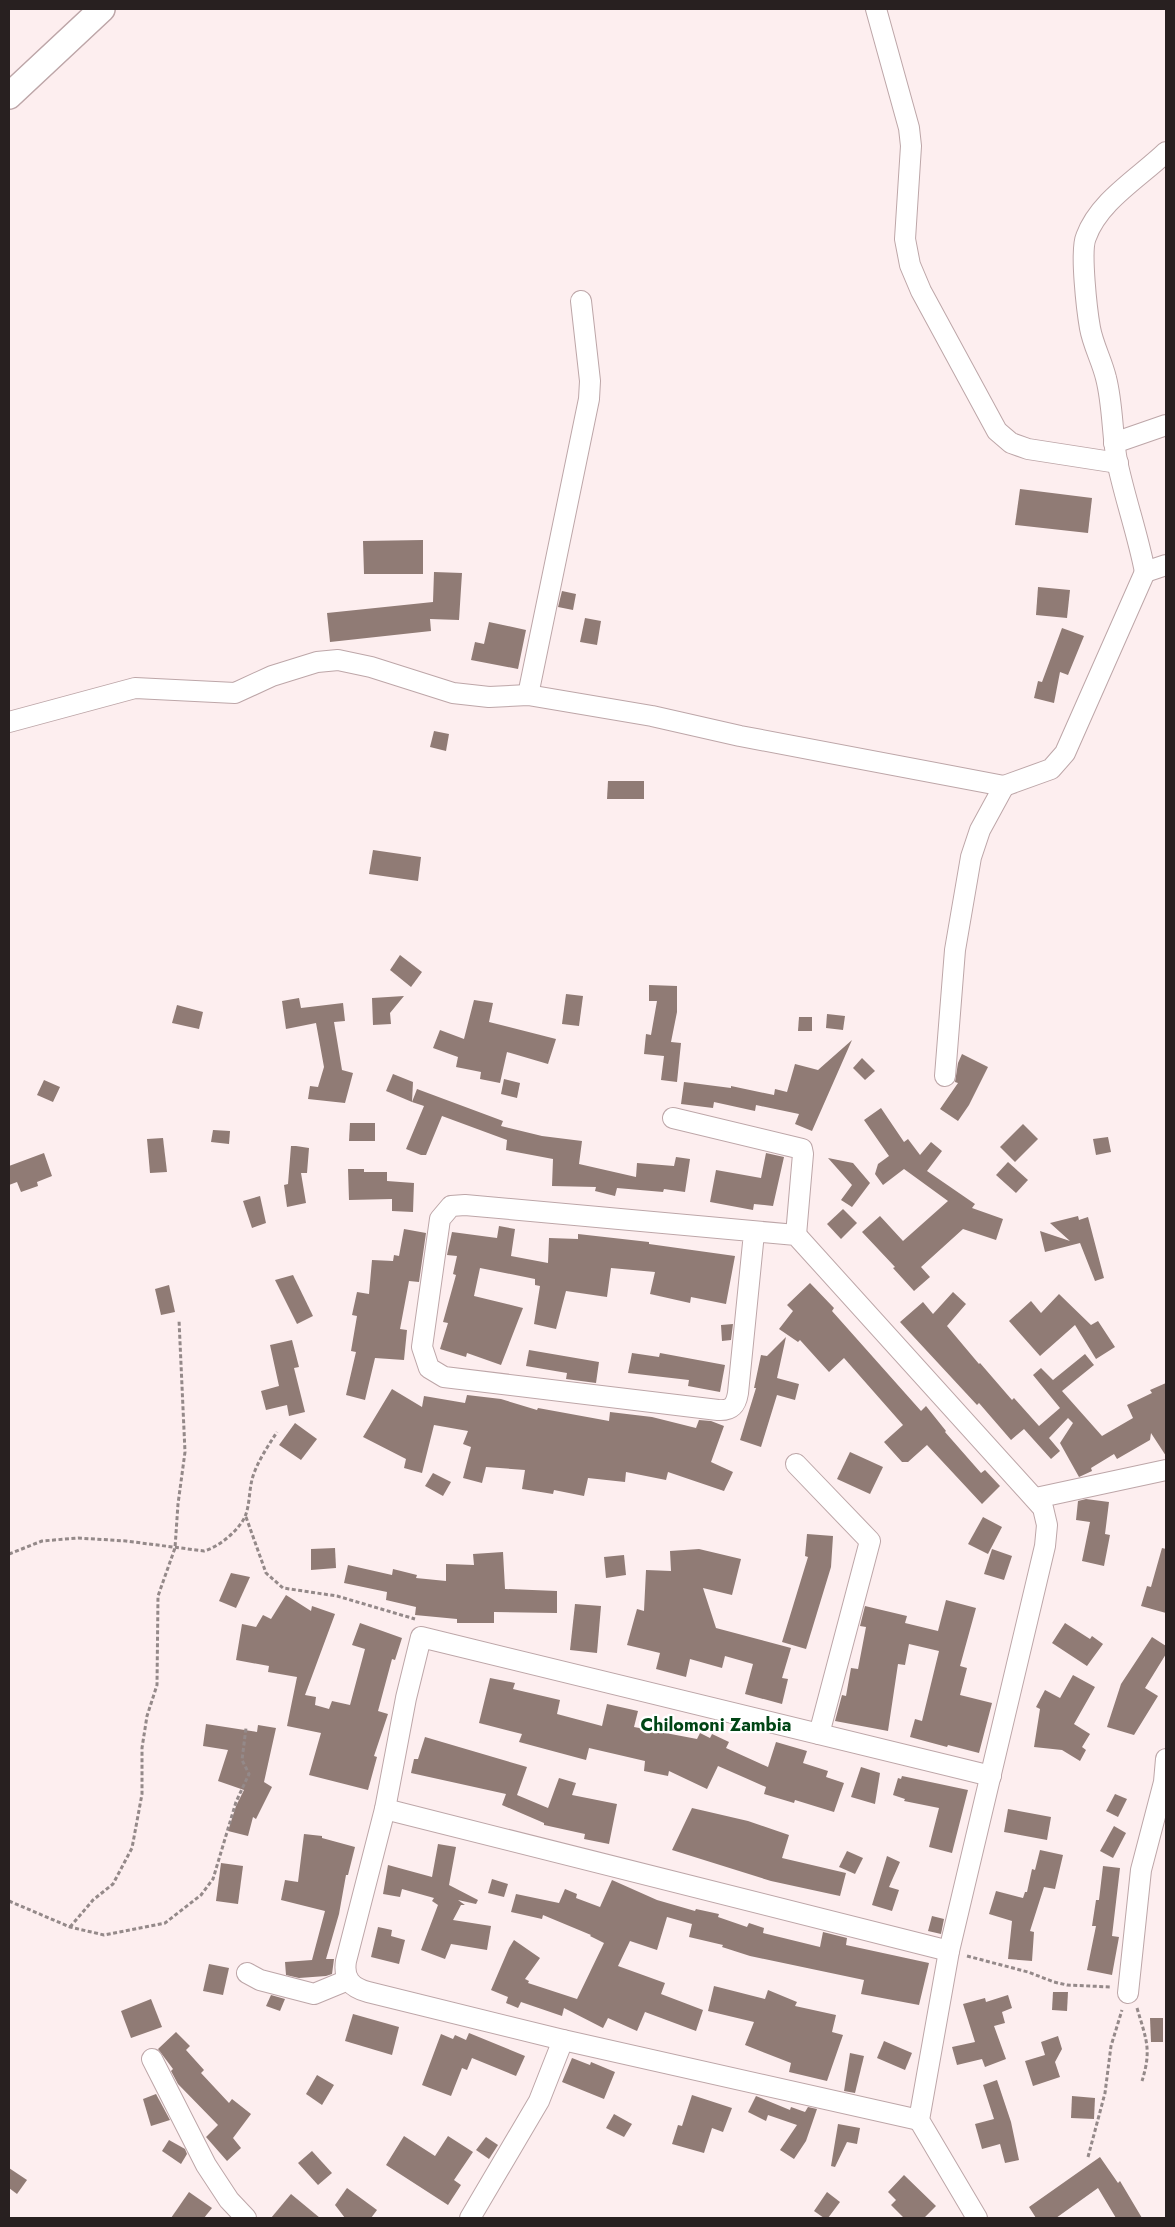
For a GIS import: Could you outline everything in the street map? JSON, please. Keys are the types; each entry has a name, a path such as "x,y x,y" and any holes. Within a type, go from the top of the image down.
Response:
{"street":[{"path":"9,96 102,9"},
{"path":"876,9 909,128 911,146 905,239 910,265 921,291 997,431 1011,443 1028,449 1118,463"},
{"path":"9,722 135,688 235,693 272,676 317,662 338,660 453,693 489,697 528,695 652,716 759,740 1004,786 1051,769 1065,752 1145,572 1126,504 1114,443 1107,380 1090,328 1083,250 1086,237 1106,205 1116,194 1142,175 1166,152"},
{"path":"528,695 589,399 590,381 581,301"},
{"path":"1114,443 1166,425"},
{"path":"1145,572 1166,565"},
{"path":"944,1076 956,950 971,857 980,830 1004,786"},
{"path":"673,1118 802,1149 796,1235"},
{"path":"754,1233 738,1393 736,1404 729,1409 718,1410 444,1377 429,1368 422,1348 440,1219 451,1206 466,1205 754,1233 796,1235 1036,1498 1043,1508 1047,1525 1045,1546 949,1950 919,2120 977,2218"},
{"path":"796,1464 870,1541 819,1734"},
{"path":"1036,1498 1166,1470"},
{"path":"919,2120 563,2040 359,1990 348,1980 346,1961 385,1809 406,1698 421,1637 991,1776"},
{"path":"1128,1993 1141,1870 1164,1782 1166,1759"},
{"path":"385,1809 949,1950"},
{"path":"247,1973 260,1980 314,1994 348,1980"},
{"path":"470,2218 538,2101 563,2040"},
{"path":"152,2059 210,2171 229,2200 246,2218"}],"path":[{"path":"70,1927 93,1900 113,1884 132,1848 142,1794 144,1732 157,1685 158,1596 175,1548 178,1504 185,1452 179,1320"},
{"path":"277,1432 263,1454 253,1475 246,1516 266,1572 283,1588 337,1596 416,1619 419,1622 421,1637"},
{"path":"9,1554 42,1541 78,1538 126,1541 204,1551 215,1548 224,1542 246,1516"},
{"path":"9,1902 70,1927 104,1935 165,1923 201,1895 213,1879 236,1802 248,1774 242,1760 246,1728"},
{"path":"949,1950 1034,1973 1054,1982 1067,1985 1113,1988 1128,1993 1136,2005 1148,2045 1148,2061 1142,2081"},
{"path":"1088,2157 1104,2093 1110,2046 1128,1993"}],"building":[{"path":"1020,489 1092,498 1088,533 1015,525"},
{"path":"423,540 423,574 364,574 363,541"},
{"path":"434,572 462,573 459,620 430,619 431,631 330,642 327,613 433,602"},
{"path":"1038,587 1070,590 1067,618 1036,615"},
{"path":"562,591 576,594 573,610 558,607"},
{"path":"585,618 601,621 597,645 580,642"},
{"path":"489,622 526,630 518,669 471,660 475,642 484,644"},
{"path":"1062,628 1084,636 1068,675 1060,672 1054,703 1034,698 1038,681 1042,682"},
{"path":"434,731 449,734 446,751 430,747"},
{"path":"608,781 644,781 644,799 607,799"},
{"path":"373,850 421,857 418,881 369,874"},
{"path":"400,955 422,972 411,987 390,970"},
{"path":"649,985 677,986 677,1012 671,1042 681,1043 677,1082 661,1080 664,1056 644,1054 646,1034 651,1035 657,1001 649,1001"},
{"path":"566,994 583,996 579,1026 562,1024"},
{"path":"404,996 390,1013 391,1024 373,1025 372,998"},
{"path":"299,998 301,1008 343,1003 345,1021 334,1022 342,1070 353,1073 345,1103 308,1099 310,1086 318,1087 324,1067 316,1023 286,1029 282,1001"},
{"path":"474,1000 493,1003 489,1022 556,1039 548,1064 507,1052 500,1083 480,1079 481,1072 456,1067 458,1057 433,1048 440,1030 464,1039"},
{"path":"177,1005 203,1012 199,1029 172,1023"},
{"path":"827,1014 845,1016 843,1030 826,1028"},
{"path":"799,1017 812,1017 812,1031 798,1031"},
{"path":"852,1040 812,1131 795,1124 799,1114 756,1105 755,1111 714,1102 713,1108 681,1104 684,1082 731,1088 731,1086 774,1095 775,1089 787,1092 795,1064 818,1070"},
{"path":"962,1054 988,1067 969,1105 958,1121 940,1109 958,1083 955,1082 958,1063"},
{"path":"862,1058 875,1071 865,1080 853,1068"},
{"path":"393,1074 413,1082 412,1102 386,1091"},
{"path":"504,1079 520,1083 517,1098 501,1094"},
{"path":"44,1080 60,1087 53,1102 37,1095"},
{"path":"417,1089 503,1121 501,1126 542,1136 582,1141 579,1164 636,1177 637,1163 674,1166 676,1157 690,1159 685,1192 664,1189 663,1192 617,1188 615,1196 595,1191 596,1187 552,1186 553,1159 506,1150 507,1140 442,1116 426,1155 421,1155 406,1149 424,1106 412,1102"},
{"path":"881,1108 904,1142 908,1139 920,1155 931,1142 942,1151 927,1171 975,1204 972,1208 1003,1219 996,1240 963,1229 921,1267 930,1277 914,1291 893,1268 895,1267 862,1232 880,1216 903,1241 948,1201 904,1169 883,1185 875,1174 878,1164 889,1156 864,1120"},
{"path":"350,1123 375,1123 375,1141 349,1141"},
{"path":"1023,1124 1038,1139 1015,1162 1000,1147"},
{"path":"213,1130 230,1131 229,1144 211,1142"},
{"path":"1108,1137 1111,1152 1096,1155 1093,1139"},
{"path":"163,1138 167,1172 150,1173 147,1139"},
{"path":"291,1146 309,1148 307,1173 301,1173 306,1203 287,1207 284,1185 288,1184"},
{"path":"44,1153 52,1176 37,1182 38,1186 21,1192 17,1182 9,1185 9,1166"},
{"path":"766,1153 784,1157 773,1206 754,1204 753,1210 710,1202 716,1170 761,1178"},
{"path":"828,1158 853,1163 870,1183 852,1207 841,1200 852,1185"},
{"path":"1008,1162 1028,1180 1016,1193 996,1175"},
{"path":"348,1169 364,1169 364,1172 387,1172 387,1181 414,1183 413,1212 392,1211 392,1199 349,1200"},
{"path":"260,1196 266,1223 252,1228 243,1201"},
{"path":"843,1209 857,1223 841,1239 827,1224"},
{"path":"1078,1216 1079,1220 1088,1217 1104,1278 1095,1281 1080,1243 1045,1252 1040,1231 1070,1241 1050,1223"},
{"path":"499,1226 515,1229 511,1256 548,1263 549,1238 578,1239 578,1234 649,1242 649,1244 735,1256 726,1304 691,1297 690,1303 650,1294 655,1272 611,1268 607,1297 566,1291 556,1329 534,1324 540,1286 535,1285 535,1279 480,1268 474,1296 523,1308 501,1365 467,1353 466,1357 440,1349 448,1323 443,1322 456,1275 453,1274 457,1256 447,1255 452,1232 497,1238"},
{"path":"404,1229 426,1233 419,1282 409,1281 400,1329 407,1330 404,1360 375,1358 365,1400 346,1395 356,1352 351,1351 357,1316 352,1315 357,1292 369,1294 372,1260 393,1261 394,1255 399,1256"},
{"path":"293,1275 313,1316 297,1324 275,1280"},
{"path":"810,1283 834,1308 832,1311 921,1411 926,1406 945,1432 981,1473 985,1470 1000,1486 982,1504 927,1445 908,1462 902,1462 884,1442 903,1425 844,1358 829,1372 800,1340 798,1342 779,1329 793,1311 787,1305"},
{"path":"169,1285 175,1312 161,1315 155,1289"},
{"path":"953,1292 966,1304 947,1326 1012,1400 1014,1398 1039,1426 1060,1408 1033,1375 1041,1368 1053,1380 1085,1354 1094,1365 1062,1391 1102,1436 1133,1418 1127,1405 1152,1393 1150,1390 1166,1383 1166,1456 1151,1433 1150,1440 1117,1459 1114,1454 1091,1468 1092,1471 1079,1477 1060,1443 1073,1423 1068,1418 1049,1438 1060,1451 1051,1459 1024,1429 1011,1440 979,1403 977,1405 900,1322 923,1302 933,1314"},
{"path":"1059,1294 1091,1325 1098,1321 1115,1347 1096,1359 1075,1325 1040,1356 1009,1321 1031,1301 1041,1313"},
{"path":"733,1324 731,1340 722,1341 721,1325"},
{"path":"786,1337 777,1378 799,1384 795,1400 777,1395 761,1447 740,1440 756,1388 754,1388 761,1355 767,1356"},
{"path":"292,1340 299,1367 294,1368 305,1412 289,1416 287,1405 266,1410 261,1391 279,1386 270,1345"},
{"path":"529,1350 599,1362 596,1383 566,1379 567,1373 526,1366"},
{"path":"632,1353 659,1357 660,1353 725,1365 720,1392 688,1386 689,1380 628,1373"},
{"path":"392,1389 422,1407 424,1396 465,1403 467,1395 501,1399 537,1410 538,1408 609,1421 610,1412 652,1417 696,1428 699,1420 711,1421 724,1426 711,1462 733,1472 724,1491 668,1472 666,1480 626,1472 625,1482 588,1478 584,1496 554,1490 553,1494 522,1489 525,1470 486,1467 482,1483 463,1478 471,1447 463,1444 468,1431 434,1425 422,1473 404,1468 406,1459 363,1437"},
{"path":"295,1423 317,1439 301,1460 279,1445"},
{"path":"850,1452 883,1467 870,1494 837,1479"},
{"path":"433,1473 451,1482 443,1496 425,1486"},
{"path":"1086,1499 1109,1502 1105,1534 1110,1535 1104,1566 1082,1561 1090,1522 1076,1520 1078,1501"},
{"path":"983,1517 1002,1527 988,1554 968,1544"},
{"path":"807,1534 833,1536 831,1567 806,1649 782,1642 808,1557 805,1556"},
{"path":"335,1548 336,1568 311,1570 311,1549"},
{"path":"1162,1548 1166,1549 1166,1613 1141,1606 1147,1586 1151,1587"},
{"path":"699,1549 741,1559 732,1595 703,1588 716,1628 791,1648 782,1678 788,1679 782,1704 745,1694 753,1664 725,1656 722,1668 690,1659 686,1677 656,1669 660,1653 627,1645 637,1609 644,1611 646,1570 671,1571 670,1551"},
{"path":"992,1549 1012,1556 1004,1580 984,1574"},
{"path":"503,1552 505,1589 557,1591 557,1613 494,1612 494,1623 457,1623 457,1619 415,1615 416,1607 386,1600 387,1592 344,1583 348,1565 392,1575 393,1569 417,1575 416,1578 446,1581 446,1564 474,1565 473,1554"},
{"path":"624,1555 626,1575 606,1578 604,1557"},
{"path":"231,1573 250,1577 236,1608 219,1601"},
{"path":"286,1595 311,1611 312,1606 335,1614 305,1695 316,1697 315,1705 329,1709 332,1701 350,1705 365,1649 352,1645 360,1623 402,1638 395,1660 392,1659 378,1711 388,1714 374,1756 377,1757 368,1790 309,1775 321,1733 287,1726 297,1677 268,1672 269,1666 236,1660 242,1624 256,1627 263,1615 271,1619"},
{"path":"946,1600 976,1608 960,1666 967,1668 960,1695 992,1703 979,1753 910,1737 915,1719 922,1721 939,1651 909,1644 905,1665 898,1664 888,1731 835,1721 842,1695 846,1696 851,1668 858,1669 866,1627 860,1626 865,1606 907,1616 905,1623 938,1631"},
{"path":"575,1604 601,1606 597,1653 570,1650"},
{"path":"1065,1623 1090,1639 1092,1636 1103,1644 1087,1666 1052,1643"},
{"path":"1152,1637 1166,1646 1166,1654 1145,1688 1158,1696 1134,1735 1107,1727 1121,1684"},
{"path":"1073,1675 1095,1687 1074,1724 1090,1734 1082,1747 1086,1750 1080,1761 1062,1750 1034,1747 1040,1709 1036,1707 1045,1690 1060,1698"},
{"path":"490,1678 515,1683 513,1689 560,1700 557,1714 602,1726 607,1704 638,1711 634,1727 697,1739 700,1733 710,1738 712,1734 729,1742 726,1748 768,1767 776,1742 807,1751 803,1763 828,1771 826,1777 844,1783 834,1812 795,1800 794,1803 764,1794 766,1787 718,1766 707,1789 669,1771 668,1776 644,1771 645,1761 589,1748 586,1760 519,1742 522,1734 479,1723"},
{"path":"206,1724 257,1732 258,1725 276,1728 264,1782 272,1787 256,1819 253,1817 248,1836 228,1831 236,1806 244,1790 218,1781 228,1750 203,1746"},
{"path":"425,1737 527,1767 517,1795 548,1808 559,1778 576,1783 572,1795 617,1804 609,1844 584,1839 585,1834 544,1825 544,1823 502,1805 506,1794 411,1773 414,1759 418,1759"},
{"path":"861,1767 880,1773 875,1804 851,1797"},
{"path":"902,1776 968,1790 952,1853 929,1847 939,1808 904,1801 905,1799 893,1795 898,1778 901,1779"},
{"path":"1115,1794 1127,1799 1118,1817 1106,1811"},
{"path":"692,1808 748,1821 789,1835 782,1858 846,1873 840,1896 771,1881 672,1850"},
{"path":"1008,1809 1051,1817 1047,1840 1004,1832"},
{"path":"1114,1826 1126,1833 1113,1858 1100,1851"},
{"path":"304,1834 322,1836 322,1838 355,1847 348,1875 346,1875 339,1914 326,1959 334,1959 332,1974 299,1978 286,1975 285,1962 312,1960 325,1911 281,1900 285,1880 298,1882"},
{"path":"438,1844 456,1847 449,1885 478,1900 476,1904 458,1900 465,1905 461,1905 453,1920 491,1926 487,1950 451,1944 445,1959 421,1950 438,1905 432,1901 434,1898 402,1889 400,1897 383,1894 388,1865 432,1877"},
{"path":"1040,1850 1063,1855 1055,1889 1044,1887 1030,1931 1034,1932 1032,1961 1008,1959 1012,1921 989,1914 996,1891 1023,1898 1025,1892 1027,1892 1032,1869 1035,1870"},
{"path":"847,1851 863,1858 855,1874 839,1867"},
{"path":"887,1856 900,1862 889,1887 899,1890 892,1911 872,1905"},
{"path":"221,1863 243,1866 238,1904 216,1901"},
{"path":"1103,1866 1120,1868 1112,1936 1119,1937 1112,1975 1087,1970 1096,1926 1092,1926 1096,1900 1099,1900"},
{"path":"492,1879 508,1884 504,1897 488,1893"},
{"path":"612,1880 657,1900 695,1911 696,1909 719,1914 718,1917 747,1927 749,1923 764,1928 763,1933 820,1947 823,1932 847,1938 846,1945 929,1963 919,2005 861,1994 864,1980 750,1956 722,1947 723,1945 689,1937 692,1924 667,1917 657,1950 630,1941 618,1966 665,1983 661,1994 703,2010 696,2031 645,2012 637,2031 608,2018 603,2028 564,2008 562,2016 521,2002 518,2008 506,2003 508,1997 491,1990 514,1940 540,1958 525,1979 529,1981 528,1983 577,1999 604,1943 591,1935 543,1915 542,1919 511,1912 516,1894 559,1903 565,1889 577,1894 576,1898 600,1907"},
{"path":"932,1916 944,1919 941,1934 928,1931"},
{"path":"378,1927 392,1930 391,1936 405,1940 399,1964 371,1957"},
{"path":"209,1964 229,1968 223,1995 203,1991"},
{"path":"714,1986 765,1999 768,1990 797,2002 795,2006 836,2015 832,2032 843,2035 827,2081 789,2072 791,2063 745,2045 754,2022 708,2011"},
{"path":"1053,1992 1068,1992 1067,2011 1052,2010"},
{"path":"271,1995 285,1999 280,2011 266,2006"},
{"path":"1008,1995 1012,2008 1002,2012 1005,2023 994,2026 1006,2059 985,2067 982,2059 957,2065 952,2047 975,2042 963,2004 985,1998 986,2002"},
{"path":"151,1999 162,2027 131,2038 121,2011"},
{"path":"353,2014 399,2027 392,2055 345,2041"},
{"path":"1150,2018 1163,2018 1163,2042 1151,2042"},
{"path":"176,2032 190,2046 186,2050 204,2070 201,2073 229,2103 232,2099 251,2114 233,2138 241,2148 227,2161 206,2137 218,2125 178,2084 171,2071 173,2069 158,2049"},
{"path":"469,2033 525,2056 516,2076 472,2058 467,2070 462,2068 451,2096 422,2085 441,2034 453,2039 455,2035 466,2040"},
{"path":"1058,2036 1062,2049 1055,2062 1060,2077 1033,2086 1025,2061 1045,2055 1041,2042"},
{"path":"884,2041 912,2053 905,2070 877,2058"},
{"path":"850,2053 864,2056 855,2093 844,2091"},
{"path":"572,2058 590,2065 591,2062 615,2072 604,2099 562,2082"},
{"path":"317,2075 334,2085 322,2105 306,2094"},
{"path":"997,2080 1011,2122 1019,2160 1005,2163 1000,2144 982,2149 975,2124 994,2119 983,2085"},
{"path":"156,2094 170,2120 151,2126 143,2099"},
{"path":"692,2095 732,2108 723,2132 712,2128 704,2153 672,2144 678,2125 682,2126"},
{"path":"756,2096 790,2110 791,2107 805,2112 808,2107 817,2109 806,2141 794,2159 780,2150 797,2125 768,2115 766,2121 748,2112"},
{"path":"1072,2096 1095,2098 1094,2119 1071,2118"},
{"path":"614,2114 632,2124 624,2137 606,2128"},
{"path":"838,2124 860,2128 857,2144 847,2142 835,2167 831,2166"},
{"path":"404,2136 435,2156 448,2136 473,2152 454,2180 461,2185 448,2205 386,2165"},
{"path":"486,2137 498,2145 489,2159 476,2150"},
{"path":"169,2140 185,2149 187,2154 181,2164 162,2151"},
{"path":"312,2151 332,2173 318,2185 298,2163"},
{"path":"1100,2157 1118,2183 1120,2181 1142,2218 1116,2218 1098,2188 1056,2218 1036,2218 1029,2207"},
{"path":"9,2168 27,2180 17,2194 9,2188"},
{"path":"904,2175 936,2206 924,2218 904,2218 891,2205 896,2200 888,2192"},
{"path":"347,2188 377,2210 371,2218 345,2218 335,2205"},
{"path":"189,2192 212,2208 204,2218 171,2218"},
{"path":"827,2192 840,2202 828,2218 824,2218 814,2211"},
{"path":"291,2194 320,2218 271,2218"}],"district":[{"name":"Chilomoni Zambia","path":"716,1725"}]}
